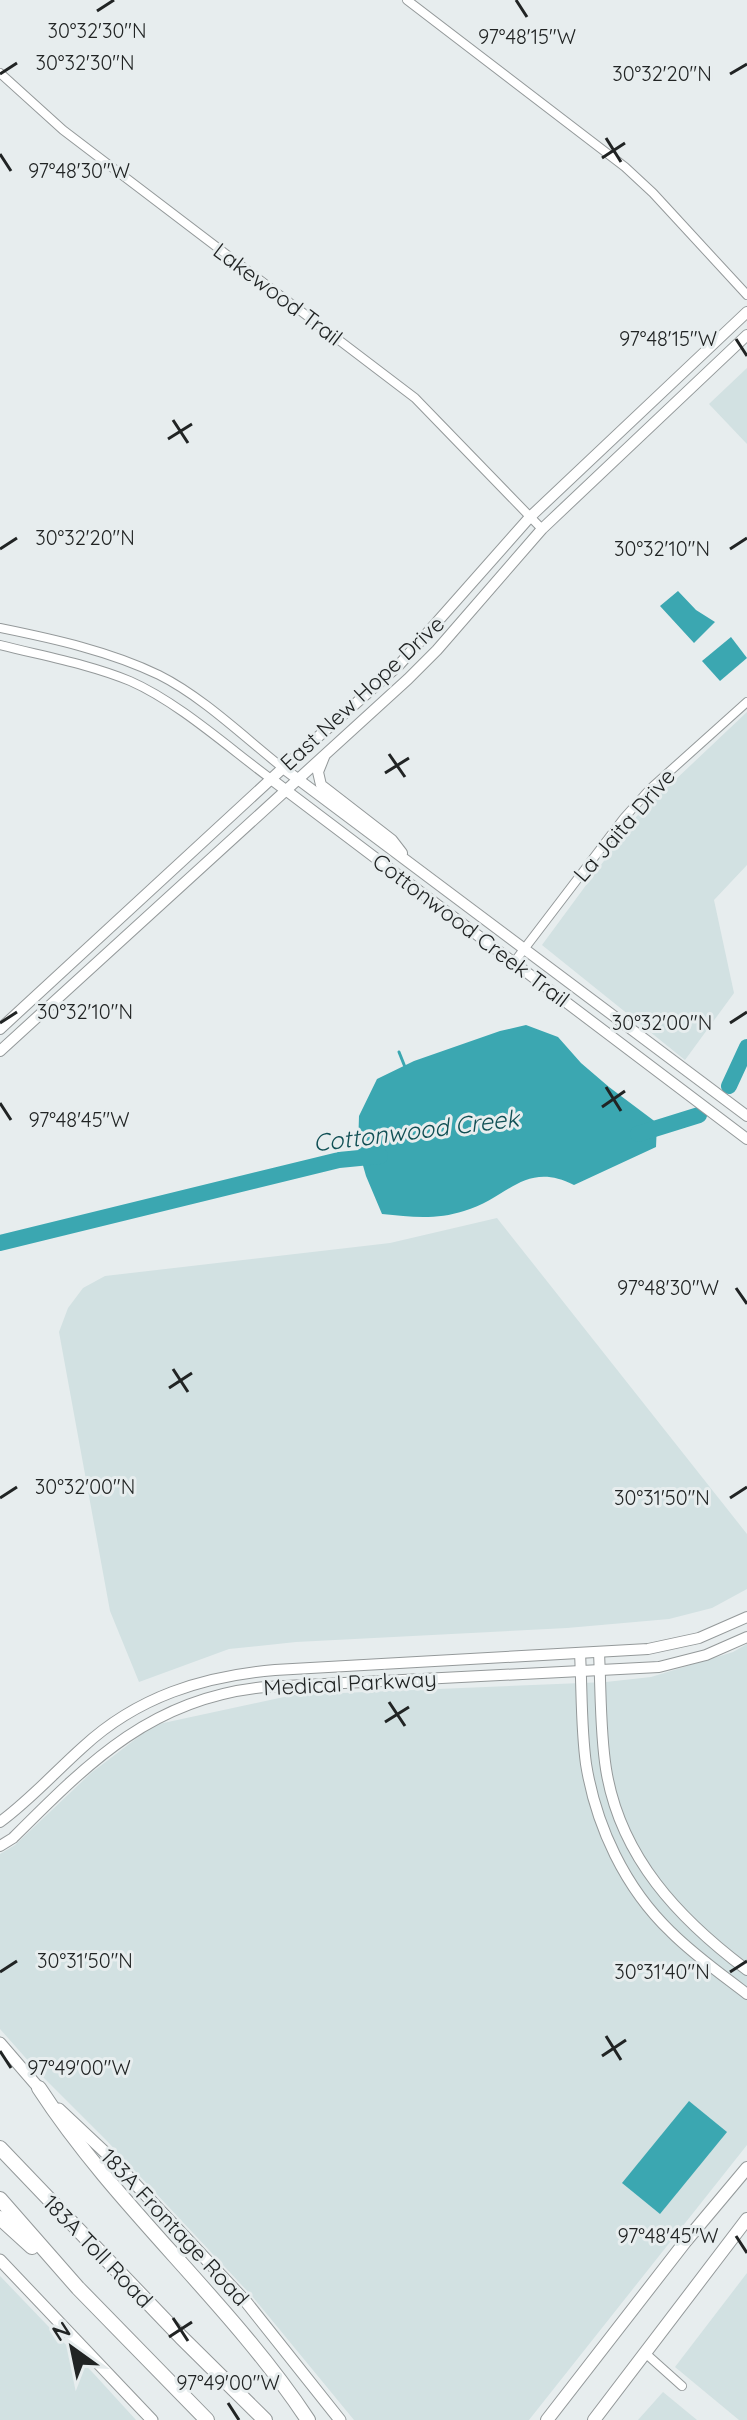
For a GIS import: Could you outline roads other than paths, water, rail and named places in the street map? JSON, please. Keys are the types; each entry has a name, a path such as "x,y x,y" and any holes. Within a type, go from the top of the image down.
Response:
{"highway":[{"path":"39,2088 68,2134 237,2327 308,2420"},
{"name":"183A Toll Road","path":"0,2148 265,2420"},
{"name":"183A Toll Road","path":"0,2199 78,2288 207,2420"},
{"path":"0,2218 78,2288"}],"main road":[{"name":"183A Frontage Road","path":"0,2043 39,2088 109,2156 247,2303 340,2420"},
{"path":"547,2420 685,2242 747,2168"},
{"path":"594,2420 747,2219"},
{"path":"0,2260 152,2420"}],"street":[{"path":"407,0 625,167 747,295"},
{"name":"Lakewood Trail","path":"0,73 63,130 405,390 443,425 542,529"},
{"name":"East New Hope Drive","path":"0,1029 399,665 530,517 747,312"},
{"name":"East New Hope Drive","path":"0,1051 437,650 542,529 747,335"},
{"path":"0,628 105,654 161,676 195,698 283,768"},
{"path":"0,645 100,670 159,696 271,779"},
{"path":"100,670 105,654"},
{"name":"La Jaita Drive","path":"515,961 613,830 650,789 747,702"},
{"path":"325,755 318,772 321,785 392,840 410,864"},
{"name":"Cottonwood Creek Trail","path":"283,768 526,947 747,1116"},
{"name":"Cottonwood Creek Trail","path":"271,779 747,1139"},
{"path":"76,959 82,976"},
{"name":"Medical Parkway","path":"0,1822 121,1717 147,1702 195,1683 241,1673 648,1649 699,1638 747,1617"},
{"name":"Medical Parkway","path":"0,1846 13,1838 94,1760 138,1727 192,1703 243,1689 659,1667 679,1663 747,1637"},
{"path":"580,1653 586,1764 595,1802 611,1846 642,1899 671,1932 747,1994"},
{"path":"599,1653 603,1739 609,1787 631,1843 658,1889 690,1924 747,1970"},
{"path":"315,1685 316,1669"},
{"path":"83,1747 94,1760"},
{"path":"642,1899 658,1889"},
{"path":"644,2352 682,2386"}],"water":[{"path":"678,591 696,610 715,622 694,643 660,606"},
{"path":"731,637 747,658 720,681 702,661"},
{"path":"526,1025 558,1037 581,1063 657,1123 656,1147 574,1185 557,1178 542,1177 517,1184 479,1205 454,1214 423,1217 382,1214 358,1148 359,1116 377,1079 414,1061"},
{"path":"689,2101 727,2132 660,2214 622,2183"}],"waterway":[{"name":"Cottonwood Creek","path":"729,1086 747,1047"},
{"path":"399,1052 405,1067"},
{"name":"Cottonwood Creek","path":"638,1134 699,1115"},
{"name":"Cottonwood Creek","path":"0,1243 339,1160 380,1156"}]}
